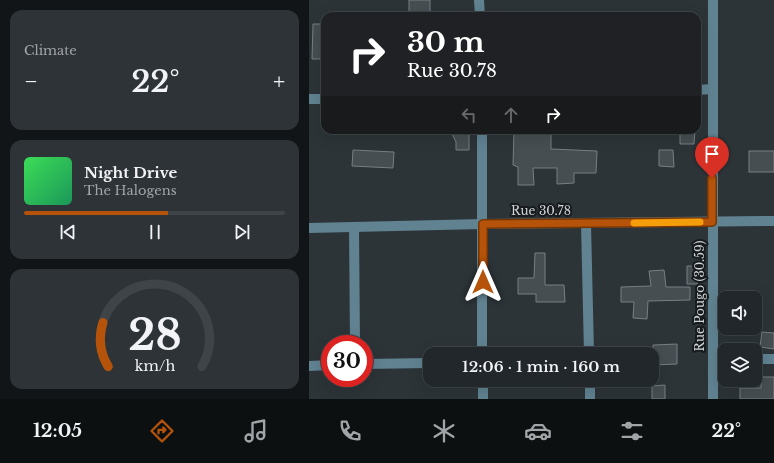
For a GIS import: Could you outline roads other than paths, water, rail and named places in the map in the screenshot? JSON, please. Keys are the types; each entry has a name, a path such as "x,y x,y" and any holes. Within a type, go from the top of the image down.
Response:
{"street":[{"path":"479,0 480,12"},
{"name":"Rue Pougo (30.59)","path":"713,0 713,399"},
{"path":"701,90 713,90"},
{"path":"309,99 321,99"},
{"path":"481,134 483,347"},
{"name":"Rue 30.78","path":"309,228 483,224 774,221"},
{"path":"586,223 589,347"},
{"path":"354,227 355,335"},
{"path":"713,359 718,359"},
{"path":"762,359 774,359"},
{"path":"373,364 423,363"},
{"path":"309,366 321,365"},
{"path":"483,387 483,399"},
{"path":"590,387 590,399"}]}
